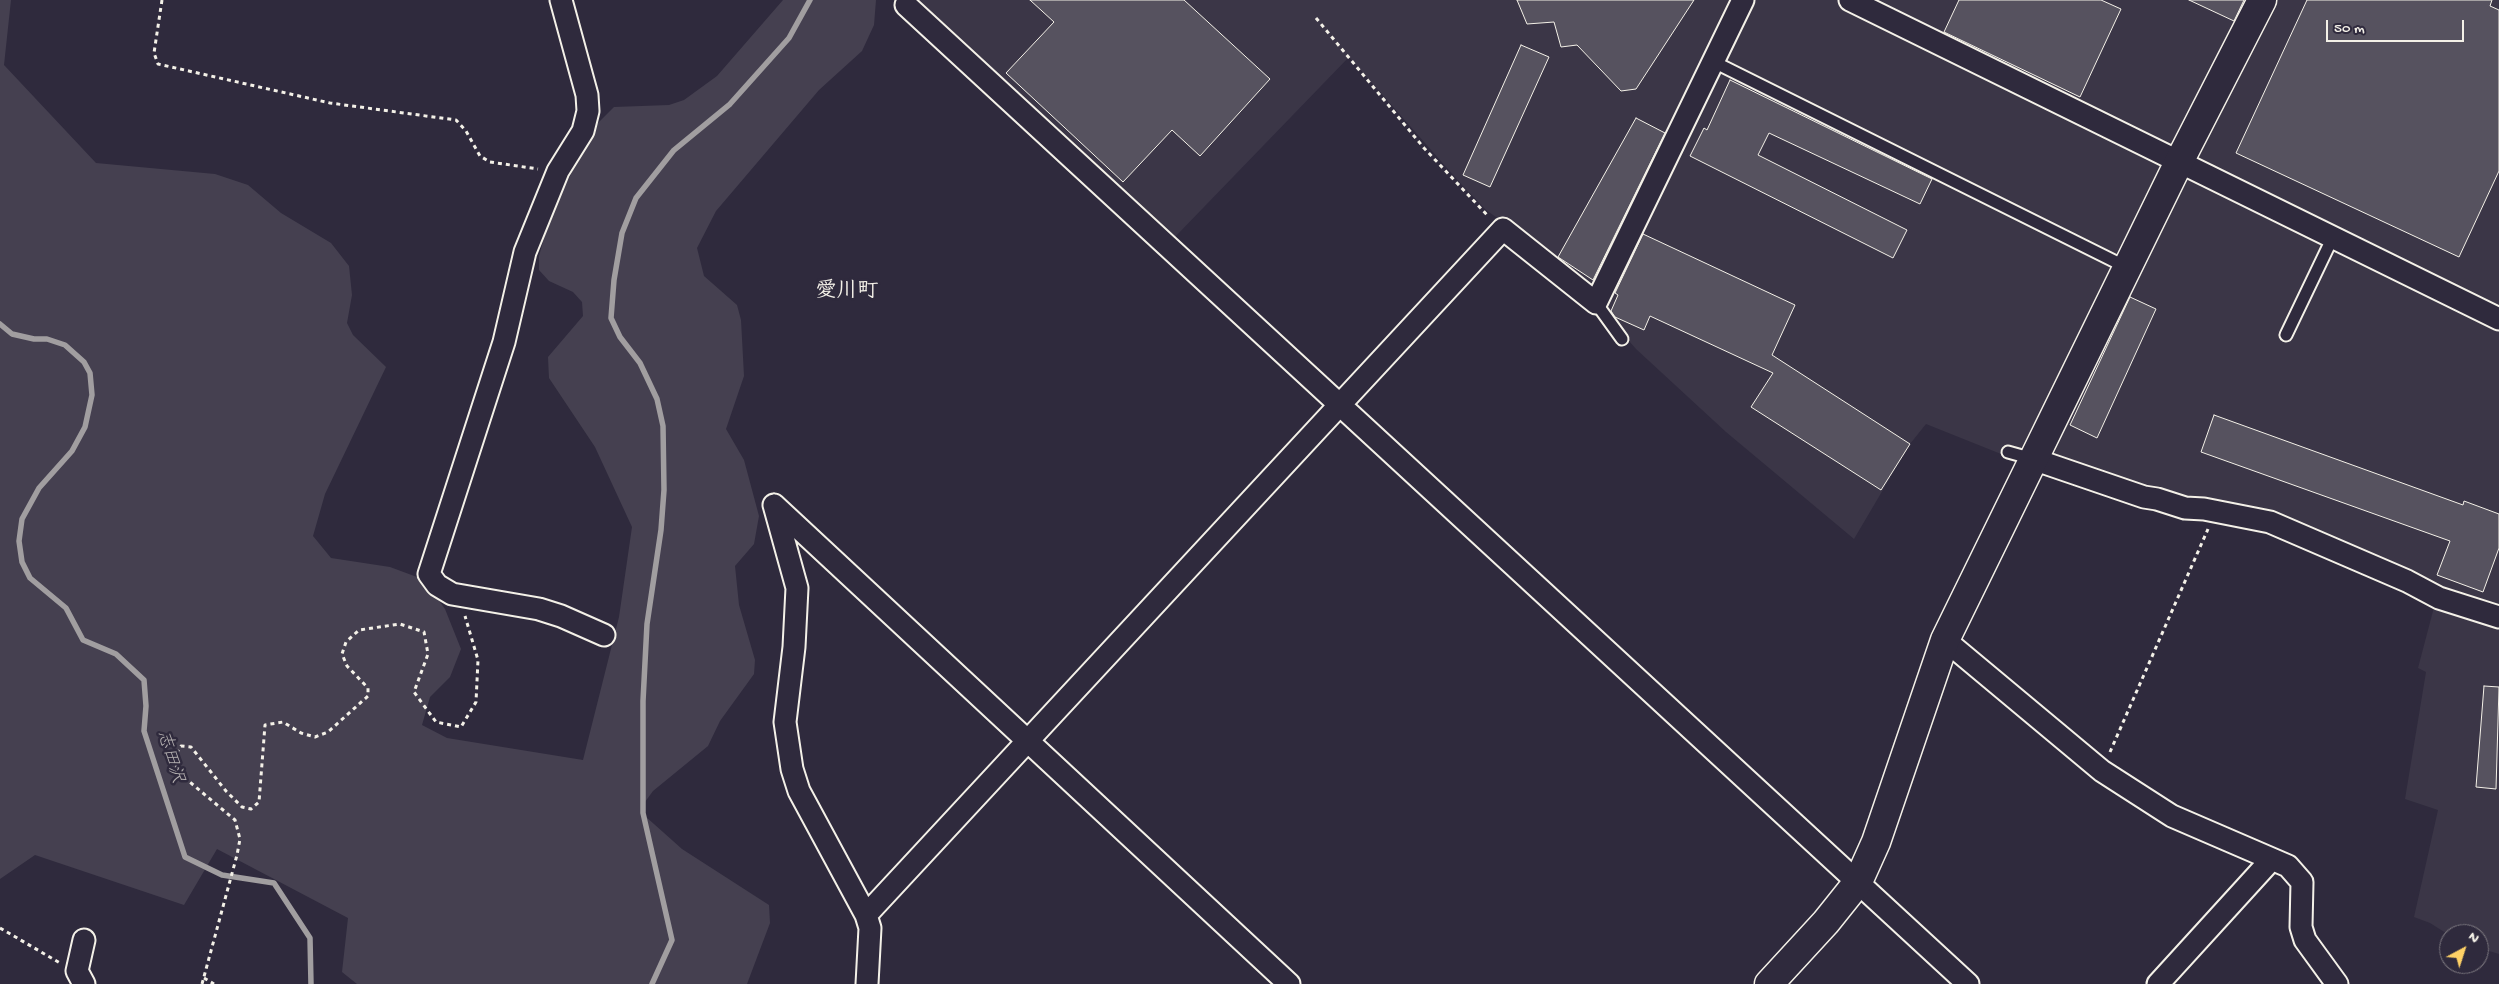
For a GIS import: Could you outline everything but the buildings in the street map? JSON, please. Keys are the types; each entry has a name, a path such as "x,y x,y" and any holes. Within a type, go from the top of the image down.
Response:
{"street":[{"path":"561,0 587,95 588,111 583,131 558,171 525,252 504,342 429,574 437,585 452,594 539,610 561,616 604,634"},
{"path":"866,915 1029,742 1503,229 1596,303 1743,0"},
{"path":"1850,0 2499,319"},
{"path":"1769,984 1826,922 1858,882 1876,842 1945,640 2021,456 2128,268 2179,162 2262,0"},
{"path":"906,5 1968,984"},
{"path":"2021,456 2144,498 2156,499 2185,508 2270,522 2407,581 2439,598 2499,617"},
{"path":"868,984 870,928 866,915 799,791 792,769 785,722 794,646 797,588 774,505 1289,984"},
{"path":"1945,640 2102,771 2172,816 2288,866 2302,882 2301,927 2305,940 2337,984"},
{"path":"2158,984 2271,860"},
{"path":"83,983 76,972 84,940"}],"lane":[{"path":"1714,62 2128,268"},
{"path":"2286,335 2333,237"},
{"path":"1596,303 1622,339"}],"path":[{"path":"162,0 154,53 158,64 330,103 456,120 466,131 480,156 490,162 558,171"},
{"path":"1316,18 1424,148 1474,203 1503,229"},
{"path":"2102,771 2138,693 2216,512"},
{"path":"202,984 235,864 240,839 235,820 179,773 174,757 181,746 191,747 226,792 242,808 251,809 259,802 266,726 283,722 301,734 315,737 328,732 368,696 368,688 347,666 342,654 346,642 359,630 400,624 424,632 428,654 414,692 436,722 461,727 476,702 478,660 466,618 452,594"},
{"path":"0,928 62,964 83,983"},
{"path":"204,978 214,984"}],"shaded area":[{"path":"0,0 11,0 4,65 96,163 215,174 248,185 281,213 331,243 349,266 352,295 347,323 353,335 386,367 325,494 313,536 331,558 390,567 417,577 428,585 445,609 461,649 450,677 430,697 422,725 447,738 583,760 619,617 632,527 595,447 549,378 548,357 583,316 582,302 573,292 549,281 539,270 539,256 550,217 594,127 614,107 669,105 684,100 717,76 783,0 876,0 874,25 862,51 819,90 716,211 697,248 704,276 737,305 741,320 744,376 726,429 744,460 759,516 754,544 735,566 739,605 755,660 754,674 720,721 708,746 653,791 645,802 645,816 682,849 769,905 770,923 747,984 357,984 342,972 348,918 217,849 184,905 35,855 0,879"},
{"path":"918,0 2499,0 2499,954 2489,951 2489,924 2439,924 2439,929 2414,917 2438,810 2405,799 2426,672 2418,668 2438,592 2269,516 2021,462 1926,424 1910,444 1854,539 1726,432 1636,349 1562,264 1486,210 1349,57 1175,237"}],"waterway":[{"path":"652,984 672,940 643,813 643,701 647,624 661,530 664,490 663,426 657,399 640,363 620,337 611,318 614,280 622,233 636,198 674,150 730,104 789,38 810,0"},
{"name":"志田沢","path":"0,324 12,334 34,339 47,339 65,345 84,362 90,373 92,395 85,427 72,451 39,488 22,519 19,541 22,562 30,578 66,608 83,640 116,654 144,680 146,706 144,731 185,857 222,875 274,883 310,938 311,984"}],"district":[{"name":"愛川町","path":"847,293"}]}
